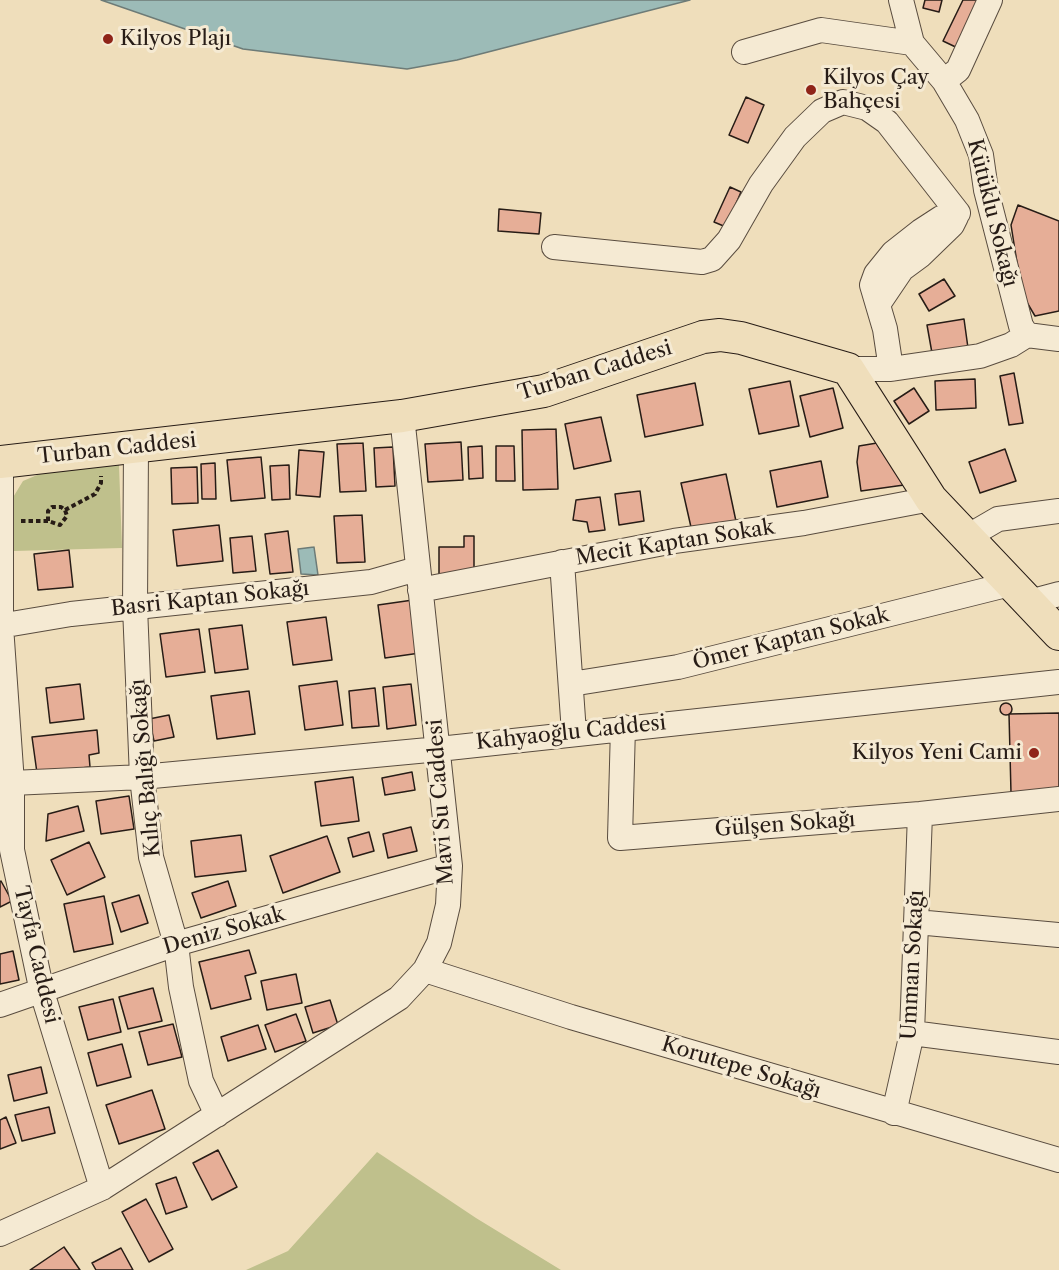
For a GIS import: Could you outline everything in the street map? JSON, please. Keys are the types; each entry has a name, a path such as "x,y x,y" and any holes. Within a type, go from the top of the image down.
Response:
{"main road":[{"name":"Turban Caddesi","path":"0,478 99,451 402,416 544,391 703,337 720,335 741,338 848,369"},
{"path":"848,369 931,499 1059,634"}],"street":[{"name":"Kütüklu Sokağı","path":"901,0 912,43 944,81 967,120 981,155 986,190 1021,326 1027,335"},
{"path":"944,81 957,70 990,0"},
{"path":"744,52 821,30 912,43"},
{"path":"554,247 702,262 712,259 729,240 760,184 795,137 822,111 843,102 867,108 887,122 958,213"},
{"path":"891,369 879,303 872,285 876,274 893,253 941,218 958,213 986,190"},
{"path":"848,369 891,369 980,356 1011,345 1027,335 1059,338"},
{"name":"Mavi Su Caddesi","path":"0,1234 102,1188 399,998 425,970 439,943 448,905 450,866 402,416"},
{"name":"Kılıç Balığı Sokağı","path":"136,447 135,607 142,777 151,857 176,944 181,987 201,1081 217,1115"},
{"name":"Tayfa Caddesi","path":"0,478 1,626 12,783 6,853 42,992 102,1188"},
{"name":"Mecit Kaptan Sokak","path":"418,579 562,562 931,499"},
{"path":"967,537 998,519 1059,511"},
{"path":"562,562 574,733"},
{"name":"Basri Kaptan Sokağı","path":"1,626 135,607 418,579"},
{"name":"Ömer Kaptan Sokak","path":"571,684 678,667 1020,593 1059,594"},
{"name":"Kahyaoğlu Caddesi","path":"12,783 142,777 1059,682"},
{"name":"Gülşen Sokağı","path":"623,727 620,837 920,814 1059,799"},
{"name":"Umman Sokağı","path":"894,1113 912,1033 920,814"},
{"name":"Deniz Sokak","path":"0,1005 176,944 450,866"},
{"path":"915,922 1059,935"},
{"name":"Korutepe Sokağı","path":"425,970 894,1113 1059,1160"},
{"path":"912,1033 1059,1052"}],"path":[{"path":"65,510 95,494 101,483 99,451"},
{"path":"52,507 62,507 65,510 67,516 65,522 53,525 48,521 48,511 52,507"}],"green space":[{"path":"119,465 122,548 14,551 12,499 23,481 42,473"},
{"path":"377,1152 476,1218 561,1270 246,1270 288,1251"}],"water":[{"path":"101,0 690,0 457,60 407,69 243,49"},
{"path":"314,547 318,575 301,574 298,549"}],"building":[{"path":"925,0 942,0 939,12 923,8"},
{"path":"963,0 984,0 964,51 943,41"},
{"path":"746,97 764,105 748,143 729,135"},
{"path":"730,187 741,192 726,227 714,222"},
{"path":"1018,205 1059,221 1059,311 1035,316 1022,294 1011,225"},
{"path":"499,209 541,213 539,234 498,231"},
{"path":"944,279 955,296 929,311 919,294"},
{"path":"964,319 968,348 932,353 927,325"},
{"path":"1014,373 1023,423 1009,425 1000,376"},
{"path":"975,379 976,408 936,410 935,381"},
{"path":"790,381 799,426 759,434 749,389"},
{"path":"695,383 703,425 645,437 637,395"},
{"path":"833,388 843,428 810,437 800,396"},
{"path":"914,388 929,411 909,424 894,401"},
{"path":"601,417 611,461 574,469 565,424"},
{"path":"556,429 558,489 523,490 522,430"},
{"path":"461,442 463,480 428,482 425,444"},
{"path":"883,442 904,485 861,491 857,462 859,446"},
{"path":"363,443 366,491 340,492 337,444"},
{"path":"482,446 483,478 469,479 468,447"},
{"path":"496,446 514,446 515,481 496,481"},
{"path":"393,447 395,486 376,487 374,448"},
{"path":"1005,449 1016,481 980,493 969,462"},
{"path":"299,450 324,452 320,497 296,495"},
{"path":"261,457 265,498 231,501 227,460"},
{"path":"821,461 828,497 777,507 770,471"},
{"path":"215,463 216,499 202,499 201,464"},
{"path":"289,465 290,499 272,500 270,466"},
{"path":"197,467 198,503 172,504 171,468"},
{"path":"726,474 737,526 693,536 681,483"},
{"path":"640,491 644,521 619,525 615,494"},
{"path":"600,497 605,530 589,532 587,522 573,520 576,500"},
{"path":"362,515 365,562 337,563 334,516"},
{"path":"219,525 223,561 177,566 173,530"},
{"path":"288,531 293,572 270,574 265,534"},
{"path":"252,536 256,571 233,573 230,538"},
{"path":"464,536 474,536 474,578 439,578 439,547 464,547"},
{"path":"69,550 73,587 38,590 34,554"},
{"path":"413,600 420,653 385,658 378,605"},
{"path":"326,617 332,660 293,665 287,622"},
{"path":"242,625 248,669 215,673 209,629"},
{"path":"199,629 205,672 166,677 160,634"},
{"path":"337,681 343,725 305,730 299,686"},
{"path":"80,684 84,719 50,723 46,688"},
{"path":"411,684 416,725 387,729 383,687"},
{"path":"375,688 379,726 352,728 349,691"},
{"path":"249,691 255,734 217,739 211,696"},
{"path":"1006,703 1012,709 1006,715 1000,709"},
{"name":"Kilyos Yeni Cami","path":"1059,713 1059,792 1011,793 1009,714"},
{"path":"169,715 174,737 154,741 149,719"},
{"path":"97,730 99,753 89,755 90,767 37,773 32,737"},
{"path":"412,772 415,790 385,795 382,778"},
{"path":"353,777 359,821 321,826 315,782"},
{"path":"129,796 134,829 101,834 96,801"},
{"path":"78,806 84,831 46,841 48,814"},
{"path":"411,827 417,851 388,858 383,834"},
{"path":"369,832 374,851 353,857 348,838"},
{"path":"241,835 246,871 195,877 191,841"},
{"path":"327,836 340,872 283,893 270,856"},
{"path":"89,842 105,877 67,895 51,860"},
{"path":"228,881 236,906 201,918 192,893"},
{"path":"0,882 12,901 0,907"},
{"path":"139,895 148,923 121,932 112,903"},
{"path":"104,896 113,944 74,952 64,904"},
{"path":"249,950 256,973 245,976 251,999 211,1009 199,962"},
{"path":"13,951 19,980 0,984 0,954"},
{"path":"296,974 302,1003 267,1010 261,981"},
{"path":"153,988 162,1021 128,1029 119,997"},
{"path":"113,999 121,1032 88,1040 79,1007"},
{"path":"330,1000 338,1025 313,1033 305,1007"},
{"path":"296,1014 306,1041 275,1052 265,1025"},
{"path":"173,1024 182,1057 148,1065 139,1032"},
{"path":"258,1025 266,1049 228,1061 221,1037"},
{"path":"122,1044 131,1077 97,1086 88,1053"},
{"path":"41,1067 47,1093 14,1101 8,1075"},
{"path":"152,1090 165,1129 119,1144 106,1105"},
{"path":"49,1107 55,1133 22,1141 15,1115"},
{"path":"6,1117 16,1143 0,1149 0,1120"},
{"path":"218,1150 237,1187 212,1200 193,1163"},
{"path":"176,1177 187,1207 166,1214 156,1184"},
{"path":"146,1199 173,1249 149,1262 122,1212"},
{"path":"64,1247 80,1270 30,1270"},
{"path":"121,1248 133,1270 96,1270 92,1263"}],"place":[{"name":"Kilyos Plajı","path":"108,39"},
{"name":"Kilyos Çay Bahçesi","path":"811,90"},
{"name":"Kilyos Yeni Cami","path":"1034,753"}]}
